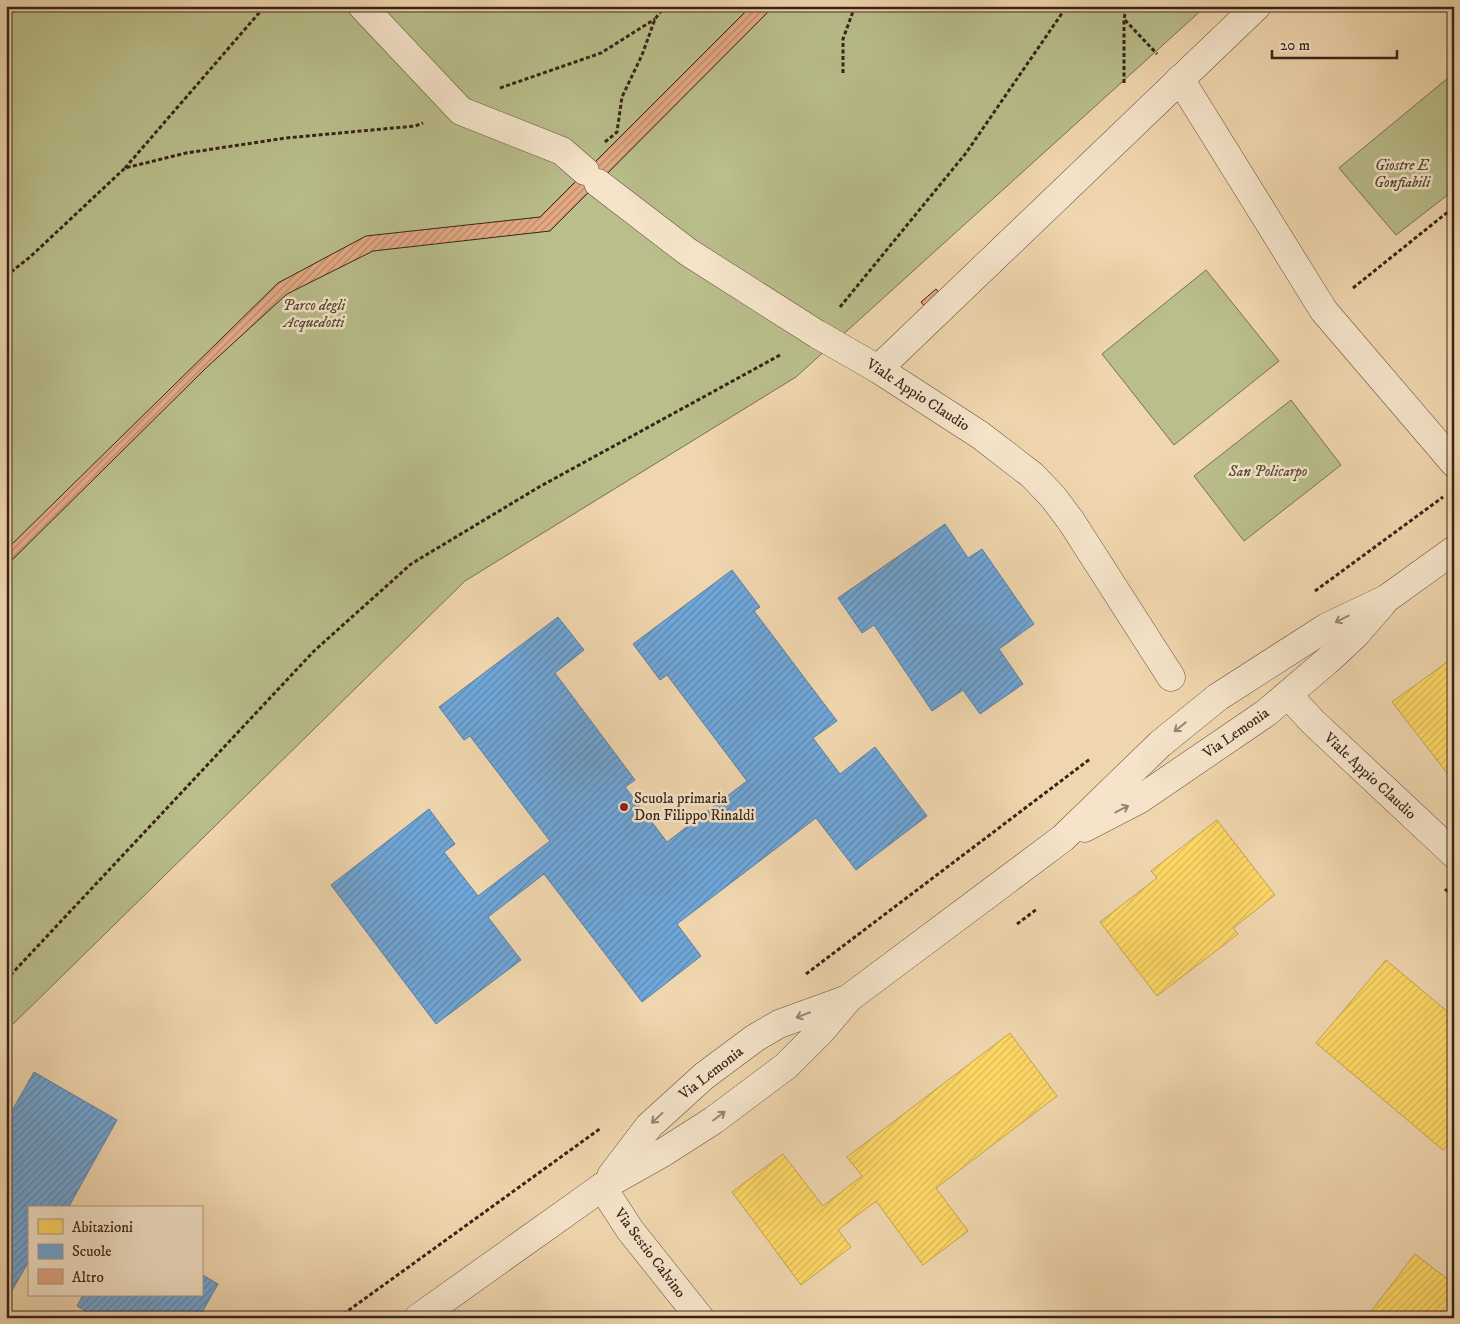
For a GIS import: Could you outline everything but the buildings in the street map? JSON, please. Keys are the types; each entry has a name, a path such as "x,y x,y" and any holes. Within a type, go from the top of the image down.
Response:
{"street":[{"name":"Viale Appio Claudio","path":"362,6 461,111 562,152 688,252 817,334 878,369 980,435 1022,467 1043,486 1071,521 1171,676"},
{"path":"878,369 1257,6"},
{"path":"1180,79 1324,311 1454,463"},
{"name":"Via Lemonia","path":"418,1318 602,1187 664,1152 714,1120 786,1066 807,1046 849,998 1063,838 1160,744 1218,696 1302,641 1348,616 1386,599 1454,550"},
{"name":"Via Lemonia","path":"1063,838 1140,799 1288,695 1355,635 1386,599"},
{"name":"Viale Appio Claudio","path":"1288,695 1313,722 1454,854"},
{"path":"1218,696 1222,715 1240,730"},
{"name":"Via Lemonia","path":"602,1187 649,1126 704,1076 755,1038 779,1024 849,998"},
{"name":"Via Sestio Calvino","path":"602,1187 630,1230 700,1318"}],"path":[{"path":"6,276 30,257 125,168 265,6"},
{"path":"125,168 186,153 286,138 414,126 461,111 492,90 601,53 655,18 665,6"},
{"path":"843,73 843,39 855,6"},
{"path":"1126,6 1123,76 1130,127"},
{"path":"6,980 314,650 411,564 539,487 817,334 966,153 1064,7"},
{"path":"588,173 617,132 622,97 642,55 655,18"},
{"path":"1124,20 1180,79"},
{"path":"1324,311 1454,207"},
{"path":"1017,924 1037,909"}],"green space":[{"name":"Parco degli Acquedotti","path":"6,6 1206,6 796,377 465,581 6,1031"},
{"name":"Giostre E Gonfiabili","path":"1454,73 1454,190 1396,235 1339,168"},
{"path":"1206,270 1279,361 1174,445 1102,354"},
{"name":"San Policarpo","path":"1291,400 1341,465 1244,541 1194,476"}],"place":[{"name":"Scuola primaria Don Filippo Rinaldi","path":"624,807"}]}
